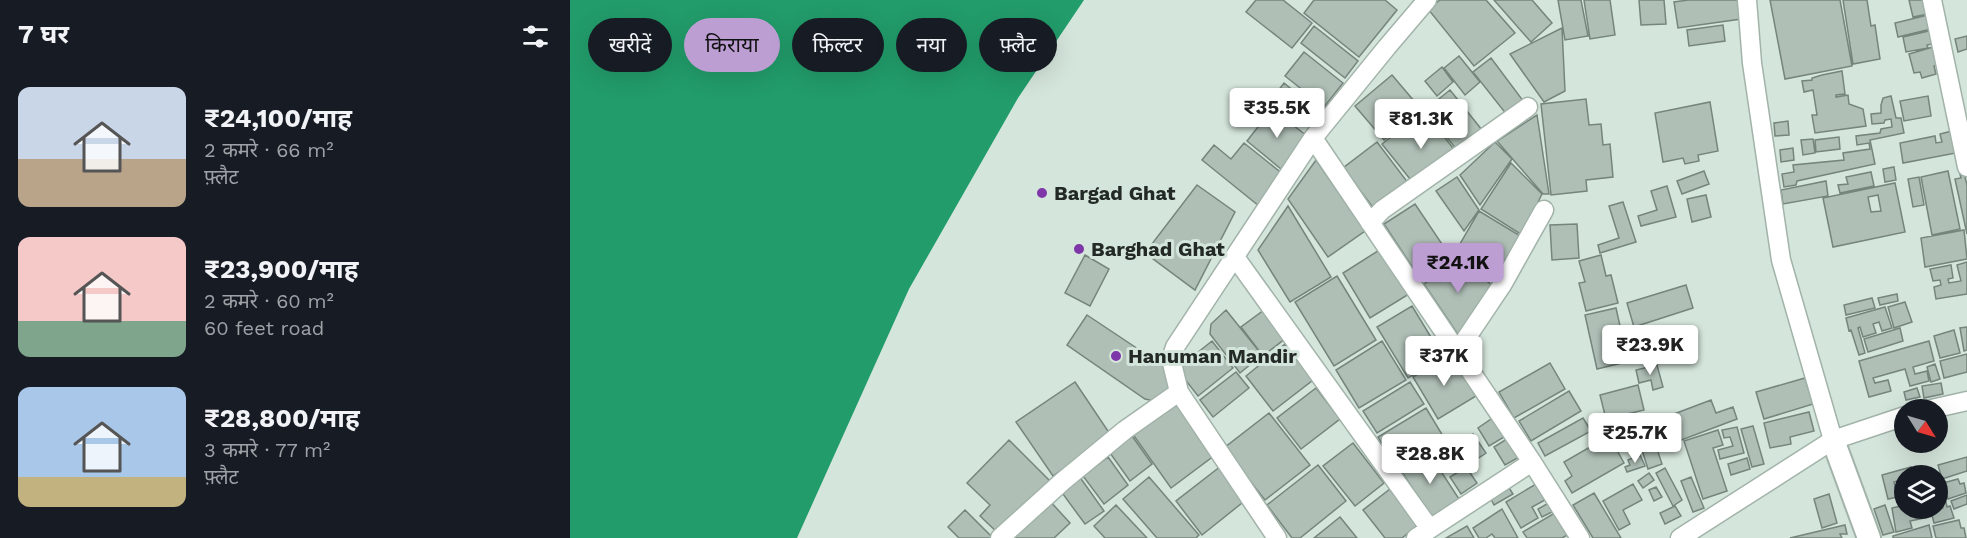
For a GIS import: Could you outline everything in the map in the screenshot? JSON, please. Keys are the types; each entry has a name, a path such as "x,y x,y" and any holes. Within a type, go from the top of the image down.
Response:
{"street":[{"path":"1277,538 1179,392 1171,359 1175,347 1312,138 1427,0"},
{"path":"1747,0 1752,63 1781,260 1833,440 1869,538"},
{"path":"1932,0 1967,168"},
{"path":"1370,223 1382,210 1528,107"},
{"path":"1312,138 1532,462 1580,538"},
{"path":"1457,352 1502,285 1544,210"},
{"path":"1235,257 1423,533 1532,462"},
{"path":"1000,538 1063,481 1125,430 1179,392"},
{"path":"1948,405 1967,401"},
{"path":"1680,538 1833,440 1894,420"}],"shaded area":[{"path":"570,0 1084,0 1057,40 1057,18 979,18 979,72 1036,72 1018,98 909,289 797,538 570,538"}],"building":[{"path":"1256,0 1283,0 1312,23 1292,48 1246,12"},
{"path":"1314,0 1385,0 1397,10 1359,57 1304,13"},
{"path":"1440,0 1486,0 1515,33 1474,66 1428,9"},
{"path":"1494,0 1532,0 1552,23 1531,42"},
{"path":"1558,0 1581,0 1588,36 1565,40"},
{"path":"1584,0 1610,0 1615,35 1590,39"},
{"path":"1639,0 1664,0 1666,24 1641,25"},
{"path":"1739,0 1741,19 1678,28 1674,2"},
{"path":"1770,0 1840,0 1852,66 1785,79"},
{"path":"1843,0 1867,0 1871,26 1875,25 1880,59 1853,64"},
{"path":"1909,0 1925,0 1928,14 1913,17"},
{"path":"1928,15 1931,29 1898,37 1895,23"},
{"path":"1723,25 1725,41 1689,46 1687,30"},
{"path":"1314,26 1358,61 1345,78 1301,43"},
{"path":"1562,28 1565,91 1544,102 1510,54"},
{"path":"1933,30 1936,43 1927,45 1928,48 1906,52 1903,37"},
{"path":"1967,36 1967,49 1958,52 1955,39"},
{"path":"1933,47 1938,65 1934,66 1936,74 1922,78 1920,72 1914,73 1909,54"},
{"path":"1304,52 1343,83 1324,107 1285,76"},
{"path":"1459,56 1480,82 1465,95 1444,68"},
{"path":"1491,58 1524,102 1507,115 1473,72"},
{"path":"1442,67 1453,82 1437,96 1425,81"},
{"path":"1842,71 1845,94 1836,95 1836,97 1848,95 1849,104 1863,109 1866,126 1815,133 1812,115 1817,115 1813,90 1804,92 1802,81"},
{"path":"1392,75 1420,108 1384,140 1355,106"},
{"path":"1284,83 1300,96 1283,116 1268,104"},
{"path":"1450,90 1486,135 1461,155 1425,110"},
{"path":"1891,96 1896,118 1901,118 1904,133 1870,140 1875,164 1797,181 1796,185 1784,187 1782,174 1794,172 1793,165 1844,160 1843,153 1870,149 1869,143 1857,145 1856,136 1880,133 1881,129 1892,127 1891,119 1885,120 1884,123 1872,124 1871,114 1881,113 1883,98"},
{"path":"1928,96 1931,116 1904,121 1900,101"},
{"path":"1586,99 1589,125 1601,124 1603,145 1610,144 1613,177 1586,180 1587,191 1551,195 1541,104"},
{"path":"1710,102 1718,151 1698,155 1699,161 1685,164 1683,158 1663,162 1655,113"},
{"path":"1272,109 1307,136 1281,169 1247,141"},
{"path":"1424,111 1459,156 1418,189 1382,144"},
{"path":"1537,115 1549,194 1543,194 1497,141"},
{"path":"1788,121 1789,135 1775,136 1774,123"},
{"path":"1952,131 1956,153 1903,163 1900,143 1935,136 1936,143 1942,142 1940,134"},
{"path":"1839,137 1840,149 1816,152 1815,140"},
{"path":"1813,139 1815,153 1803,155 1801,140"},
{"path":"1377,142 1415,192 1381,218 1343,168"},
{"path":"1495,142 1512,159 1480,205 1460,175"},
{"path":"1244,143 1284,175 1259,206 1202,160 1214,145 1231,159"},
{"path":"1793,148 1794,160 1781,162 1780,150"},
{"path":"1316,160 1365,231 1328,257 1288,199"},
{"path":"1511,163 1542,194 1522,235 1481,209"},
{"path":"1894,167 1896,180 1885,182 1883,169"},
{"path":"1704,171 1709,184 1682,194 1677,181"},
{"path":"1948,171 1960,229 1932,235 1921,177"},
{"path":"1871,172 1874,186 1840,193 1838,185 1848,184 1846,177"},
{"path":"1964,173 1967,185 1967,234 1955,179 1961,178 1960,174"},
{"path":"1457,177 1479,210 1464,231 1436,191"},
{"path":"1919,177 1924,205 1913,207 1908,179"},
{"path":"1826,181 1828,196 1783,204 1781,190"},
{"path":"1895,183 1905,232 1833,247 1823,198","holes":["1878,195 1881,211 1871,212 1868,197"]},
{"path":"1197,185 1235,212 1195,290 1145,253"},
{"path":"1667,186 1676,217 1641,226 1638,216 1657,210 1651,191"},
{"path":"1706,195 1711,217 1692,222 1687,199"},
{"path":"1623,202 1636,242 1600,253 1598,245 1619,238 1609,206"},
{"path":"1415,204 1452,259 1421,280 1384,224"},
{"path":"1288,206 1331,277 1290,302 1258,250"},
{"path":"1479,211 1522,237 1496,281 1453,256"},
{"path":"1577,224 1579,258 1552,260 1550,225"},
{"path":"1964,230 1967,259 1925,267 1921,238"},
{"path":"1381,249 1409,294 1370,318 1343,273"},
{"path":"1085,255 1109,269 1090,306 1065,293"},
{"path":"1601,255 1606,276 1611,275 1618,303 1586,311 1579,283 1585,282 1579,261"},
{"path":"1458,261 1492,285 1459,336 1424,284"},
{"path":"1967,262 1967,294 1936,299 1934,287 1941,285 1940,280 1933,281 1930,269 1951,265 1953,278 1948,279 1949,283 1961,281 1957,265"},
{"path":"1337,276 1376,340 1334,366 1295,302"},
{"path":"1686,285 1693,308 1634,327 1627,303"},
{"path":"1897,294 1898,301 1880,305 1878,298"},
{"path":"1872,298 1875,308 1846,315 1844,305"},
{"path":"1905,302 1912,322 1894,328 1888,307"},
{"path":"1412,306 1443,357 1408,378 1377,327"},
{"path":"1885,307 1892,328 1882,331 1879,322 1873,324 1876,333 1863,337 1860,327 1858,328 1865,353 1859,355 1846,318"},
{"path":"1616,308 1624,344 1630,343 1634,360 1597,369 1585,315"},
{"path":"1226,310 1262,355 1240,373 1210,334 1211,324"},
{"path":"1264,310 1286,338 1263,356 1241,327"},
{"name":"Hanuman Mandir","path":"1087,315 1165,367 1170,392 1154,401 1145,399 1067,345"},
{"path":"1967,327 1967,350 1964,351 1960,328"},
{"path":"1900,328 1903,341 1868,352 1864,339"},
{"path":"1954,330 1960,353 1940,358 1934,336"},
{"path":"1212,341 1233,368 1198,396 1177,369"},
{"path":"1382,341 1406,380 1359,408 1336,370"},
{"path":"1929,341 1934,361 1913,367 1915,374 1927,371 1929,381 1910,386 1905,369 1873,378 1875,383 1888,380 1891,391 1869,397 1859,361"},
{"path":"1285,344 1313,380 1273,411 1246,376"},
{"path":"1450,354 1476,396 1438,419 1413,377"},
{"path":"1967,354 1967,372 1944,378 1940,361"},
{"path":"1550,363 1565,389 1514,418 1499,392"},
{"path":"1935,364 1940,379 1931,382 1927,367"},
{"path":"1657,365 1663,387 1653,390 1651,380 1639,383 1636,370"},
{"path":"1236,372 1249,388 1213,417 1200,400"},
{"path":"1805,378 1813,404 1764,419 1756,392"},
{"path":"1075,382 1112,437 1053,476 1016,422"},
{"path":"1410,382 1424,404 1377,433 1363,411"},
{"path":"1941,383 1943,394 1924,398 1922,386"},
{"path":"1638,385 1644,410 1606,419 1600,395"},
{"path":"1316,388 1340,419 1301,449 1277,418"},
{"path":"1917,388 1920,397 1906,399 1904,392"},
{"path":"1569,391 1581,411 1531,441 1519,421"},
{"path":"1711,400 1716,413 1733,407 1737,419 1676,442 1666,417"},
{"path":"1176,401 1215,455 1171,488 1132,433"},
{"path":"1426,408 1446,441 1398,471 1378,437"},
{"path":"1809,412 1814,431 1790,437 1791,444 1770,448 1764,423"},
{"path":"1269,413 1310,465 1265,500 1224,448"},
{"path":"1647,414 1649,424 1617,432 1614,421"},
{"path":"1497,415 1509,434 1489,446 1478,428"},
{"path":"1583,418 1591,431 1545,456 1538,443"},
{"path":"1753,426 1764,464 1752,467 1741,429"},
{"path":"1652,427 1656,441 1644,445 1641,438 1624,443 1621,437"},
{"path":"1737,427 1744,453 1720,459 1718,450 1733,446 1730,437 1724,438 1722,430"},
{"path":"1718,430 1723,445 1713,448 1727,491 1703,499 1684,441"},
{"path":"1473,434 1486,453 1471,463 1459,444"},
{"path":"1132,436 1152,464 1130,481 1110,453"},
{"path":"1609,436 1624,463 1572,493 1565,481 1572,476 1564,462"},
{"path":"1510,437 1521,456 1505,465 1494,447"},
{"path":"1009,440 1050,481 999,534 980,516 990,505 967,483"},
{"path":"1353,443 1384,483 1355,506 1323,466"},
{"path":"1457,443 1467,464 1453,471 1446,456 1437,461 1433,452 1449,444 1450,447"},
{"path":"1656,446 1662,464 1648,469 1642,450"},
{"path":"1429,453 1459,499 1431,517 1402,472"},
{"path":"1640,455 1645,466 1627,472 1625,467 1630,465 1628,460"},
{"path":"1108,457 1128,485 1104,504 1083,476"},
{"path":"1967,457 1967,471 1948,477 1948,465 1938,465"},
{"path":"1747,458 1750,469 1731,475 1728,464"},
{"path":"1318,465 1346,501 1300,538 1292,538 1267,505"},
{"path":"1221,466 1247,499 1202,535 1176,501"},
{"path":"1466,467 1477,483 1461,494 1450,477"},
{"path":"1665,468 1682,500 1673,506 1656,473"},
{"path":"1894,472 1894,498 1888,499 1882,475"},
{"path":"1649,473 1654,480 1643,488 1638,481"},
{"path":"1079,476 1104,511 1085,524 1060,490"},
{"path":"1149,477 1199,535 1196,538 1157,538 1123,499"},
{"path":"1691,477 1704,508 1693,512 1681,481"},
{"path":"1958,479 1960,484 1964,483 1966,493 1948,499 1948,482"},
{"path":"1506,483 1513,494 1494,505 1488,493"},
{"path":"1536,484 1545,500 1532,507 1538,518 1521,528 1506,502"},
{"path":"1633,484 1642,500 1623,510 1630,524 1619,530 1603,501"},
{"path":"1656,487 1662,497 1654,501 1649,490"},
{"path":"1390,489 1418,525 1402,538 1385,538 1363,510"},
{"path":"1594,493 1621,538 1593,538 1573,505"},
{"path":"1829,494 1837,523 1822,528 1814,499"},
{"path":"1967,495 1967,504 1954,509 1951,501"},
{"path":"1048,499 1070,523 1054,538 1008,538"},
{"path":"1552,501 1556,510 1542,517 1538,509"},
{"path":"1116,505 1147,538 1105,538 1094,526"},
{"path":"1885,505 1894,532 1883,535 1874,509"},
{"path":"1675,506 1681,516 1665,524 1660,513"},
{"path":"1950,506 1954,518 1934,523 1933,519 1948,519 1948,507"},
{"path":"1892,508 1894,508 1894,519 1920,519 1910,521 1912,528 1896,532"},
{"path":"1502,509 1518,538 1495,538 1492,534 1486,538 1479,538 1473,528"},
{"path":"965,510 993,538 959,538 948,527"},
{"path":"1558,511 1571,533 1562,538 1527,538 1523,532"},
{"path":"1340,517 1357,538 1314,538"},
{"path":"1959,520 1966,538 1936,538 1933,526"},
{"path":"1845,525 1847,534 1840,534 1842,538 1790,538"},
{"path":"1929,525 1932,538 1893,538 1893,536"},
{"path":"1467,526 1474,538 1446,538"}],"place":[{"name":"Bargad Ghat","path":"1042,193"},
{"name":"Barghad Ghat","path":"1079,249"},
{"name":"Hanuman Mandir","path":"1116,356"}]}
